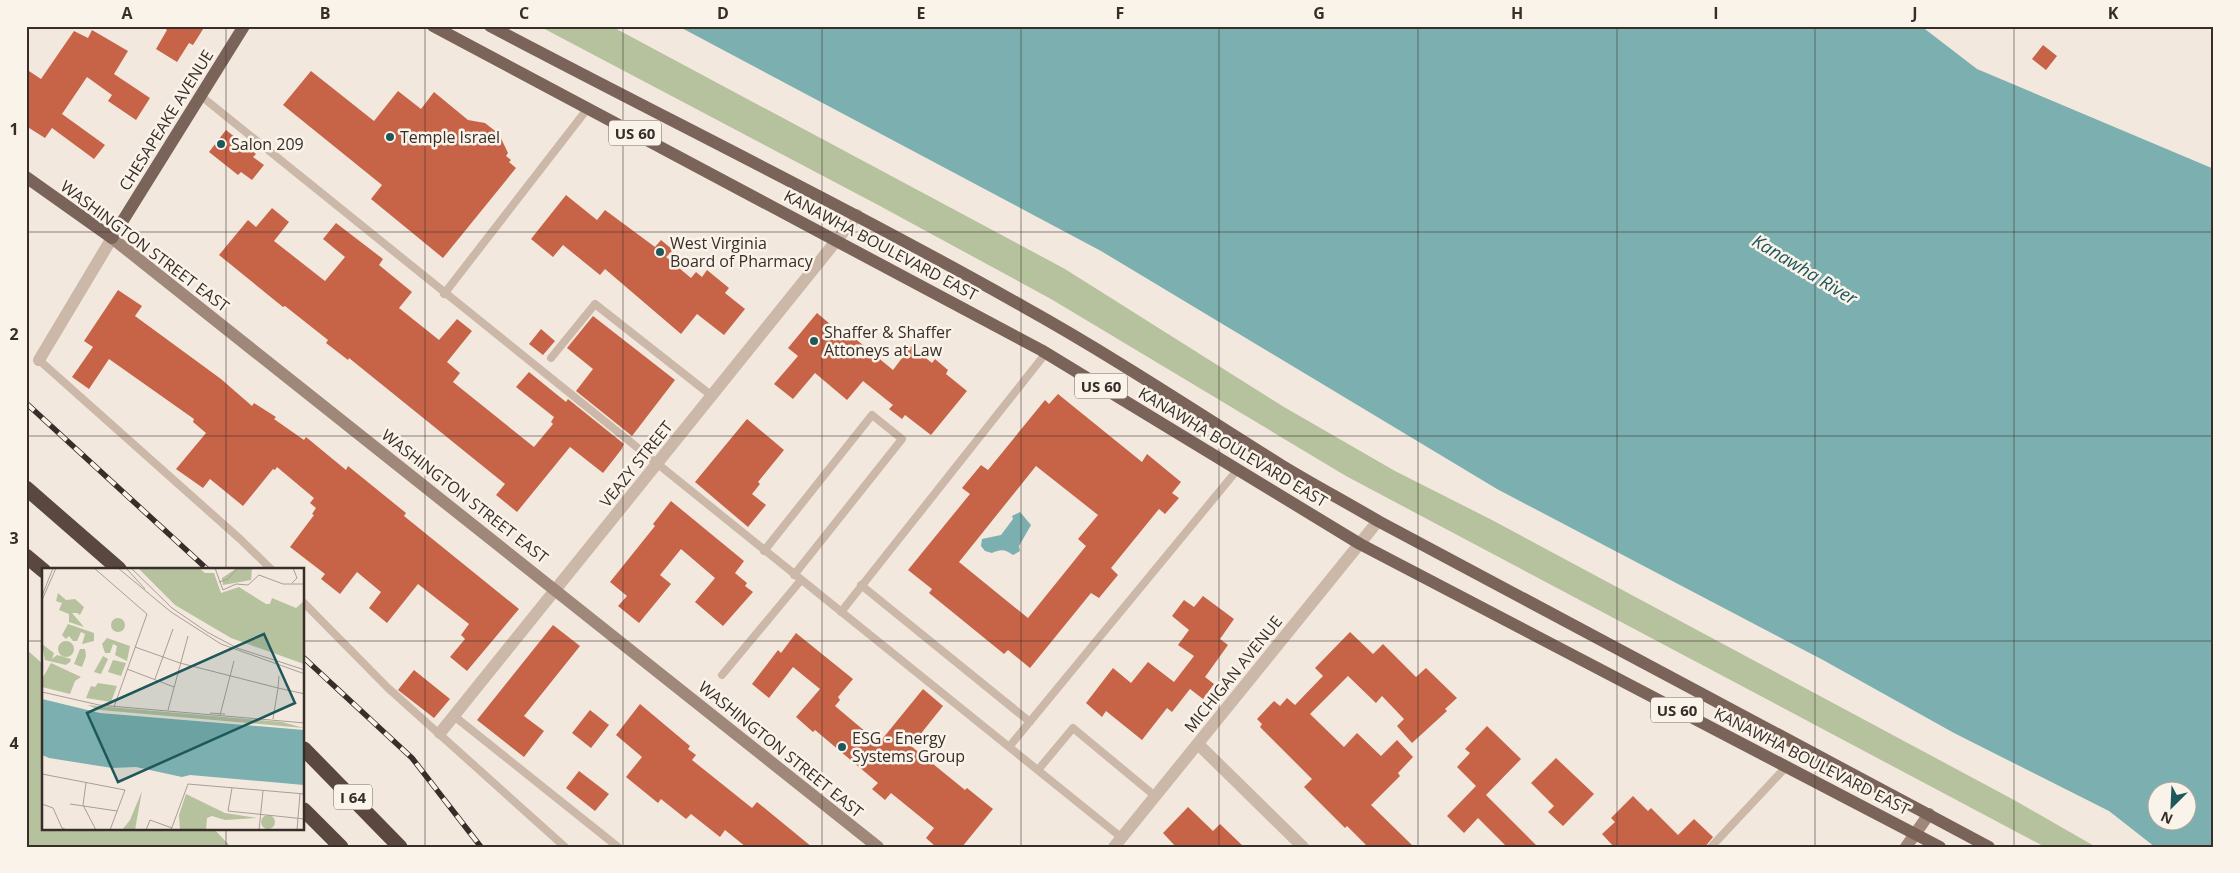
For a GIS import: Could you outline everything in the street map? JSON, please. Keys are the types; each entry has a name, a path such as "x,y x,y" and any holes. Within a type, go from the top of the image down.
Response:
{"highway":[{"path":"26,488 118,568"},
{"path":"26,556 42,569"},
{"name":"I 64","path":"305,750 400,847"},
{"name":"I 64","path":"305,811 341,847"}],"main road":[{"name":"CHESAPEAKE AVENUE","path":"112,238 244,26"},
{"name":"KANAWHA BOULEVARD EAST","path":"433,26 1046,353 1360,544 1940,847"},
{"name":"KANAWHA BOULEVARD EAST","path":"490,26 665,118 857,215 1025,307 1134,371 1283,466 1378,521 1989,847"},
{"name":"WASHINGTON STREET EAST","path":"26,177 112,238"}],"street":[{"name":"VEAZY STREET","path":"440,733 857,215"},
{"name":"CHESAPEAKE AVENUE","path":"39,360 112,238"},
{"name":"WASHINGTON STREET EAST","path":"112,238 556,589 878,847"},
{"name":"MICHIGAN AVENUE","path":"1118,842 1378,521"},
{"path":"1198,744 1302,847"},
{"path":"1906,847 1929,814"}],"lane":[{"path":"201,96 444,294 1038,770 1118,842"},
{"path":"444,294 588,108"},
{"path":"551,358 595,304 712,396"},
{"path":"841,612 1046,353"},
{"path":"39,360 240,538 270,568"},
{"path":"764,551 872,415 902,439 794,575"},
{"path":"1009,747 1238,469"},
{"path":"722,675 801,580"},
{"path":"861,586 1030,722"},
{"path":"305,604 388,688 566,847"},
{"path":"454,716 618,847"},
{"path":"1038,770 1073,728 1155,796"},
{"path":"1711,847 1787,766"}],"green space":[{"path":"539,26 611,26 1065,269 1284,407 1395,471 1492,520 2014,800 2096,847 2045,847 1346,476 1051,299 880,206"},
{"path":"26,649 42,663 42,830 215,830 231,847 26,847"}],"water":[{"name":"Kanawha River","path":"678,26 1921,26 1977,69 2214,169 2214,847 2155,847 2109,811 1954,733 1823,660 1497,489 1101,251"},
{"path":"1020,512 1031,525 1019,546 1020,551 1013,555 1003,550 992,553 985,551 981,546 982,539 1001,535 1013,519 1012,516"}],"building":[{"path":"162,26 205,26 193,45 189,43 177,62 156,49 167,30"},
{"path":"92,30 128,51 114,74 150,98 136,120 108,101 112,95 87,77 62,114 105,145 94,159 52,128 45,138 26,126 26,69 41,79 74,31 88,38"},
{"path":"2043,45 2057,56 2046,70 2032,59"},
{"path":"311,71 374,121 398,91 421,109 434,92 468,120 485,123 499,134 508,153 506,156 511,160 509,162 516,168 443,258 371,199 382,185 283,105"},
{"path":"226,130 256,154 253,157 264,165 252,180 241,172 238,175 209,152"},
{"path":"566,195 597,220 605,210 655,247 661,240 673,250 666,257 691,278 696,272 702,277 707,270 729,288 725,293 745,309 724,335 697,314 681,334 605,269 600,275 563,245 553,257 531,239"},
{"path":"272,208 289,222 274,241 325,281 345,257 323,239 336,223 383,259 379,265 412,292 399,308 439,340 457,319 472,331 447,362 460,373 453,382 534,447 553,424 551,422 554,417 516,387 529,372 566,402 568,399 624,444 621,450 603,473 570,447 517,512 496,495 505,484 349,358 348,360 326,343 328,340 285,306 283,307 219,255 248,220 256,227"},
{"path":"118,290 142,306 135,316 221,379 252,406 254,403 276,417 274,419 304,440 306,437 346,470 348,466 406,513 404,516 519,609 467,671 450,657 465,639 461,635 469,624 418,584 387,623 369,608 381,592 357,572 340,594 321,579 325,574 290,547 314,515 312,514 316,508 310,503 314,498 277,467 275,470 273,469 243,506 210,479 203,488 176,469 206,433 193,422 194,419 109,359 89,389 72,377 93,347 84,341"},
{"path":"817,313 849,340 852,336 893,370 911,346 932,363 935,359 948,370 946,374 967,391 931,435 905,415 902,419 889,409 893,405 863,381 847,400 815,373 793,399 774,384 798,356 788,348"},
{"path":"593,316 675,380 632,436 576,391 593,369 567,348"},
{"path":"541,329 555,341 543,355 529,344"},
{"path":"1058,394 1142,462 1147,454 1181,482 1172,493 1179,498 1165,514 1159,509 1111,568 1118,575 1099,598 1091,593 1030,668 1008,650 1004,654 929,593 932,589 908,570 970,494 962,488 981,465 988,470 1045,400 1049,404","holes":["1036,466 1098,515 1078,539 1086,546 1028,618 959,562"]},
{"path":"747,419 784,450 758,482 760,484 752,494 766,505 748,527 695,482"},
{"path":"671,501 744,561 735,573 747,583 745,586 753,592 723,626 695,602 715,578 681,549 660,575 671,584 639,623 618,606 627,596 610,582 655,526 653,524"},
{"path":"1203,596 1234,619 1220,639 1228,645 1205,677 1214,684 1203,699 1190,689 1172,712 1167,708 1142,740 1106,711 1102,717 1086,703 1113,668 1131,683 1148,662 1174,682 1194,656 1178,645 1189,630 1172,616 1184,600 1194,607"},
{"path":"553,625 580,646 524,716 544,731 524,757 477,720"},
{"path":"1350,632 1373,654 1383,644 1416,677 1426,668 1457,698 1445,709 1447,711 1412,743 1397,726 1404,719 1382,696 1376,703 1348,676 1310,714 1344,747 1357,733 1381,756 1397,740 1413,757 1398,773 1400,776 1371,805 1414,847 1368,847 1347,826 1345,828 1304,787 1312,779 1260,727 1262,724 1257,719 1274,701 1280,706 1287,698 1295,705 1323,676 1315,668"},
{"path":"796,633 853,679 838,697 840,700 835,706 879,743 923,689 943,706 911,746 965,790 967,788 993,809 962,847 936,847 926,838 934,828 891,793 885,800 872,789 878,783 815,730 813,732 796,717 820,689 793,667 769,698 752,684 778,650 781,653"},
{"path":"414,670 450,699 434,718 398,690"},
{"path":"640,704 690,746 688,749 696,755 692,760 752,808 757,802 812,847 746,847 725,830 720,837 691,814 686,819 661,799 658,803 626,777 642,757 616,735"},
{"path":"590,710 609,725 591,748 572,733"},
{"path":"1487,726 1521,759 1486,795 1538,847 1507,847 1478,818 1464,833 1447,816 1476,786 1457,767 1470,753 1465,749"},
{"path":"1556,758 1594,794 1563,826 1548,812 1554,806 1531,783"},
{"path":"579,771 609,794 595,811 566,788"},
{"path":"1633,796 1648,811 1651,808 1678,835 1694,819 1713,837 1705,847 1614,847 1602,834 1615,822 1611,818"},
{"path":"1188,807 1213,831 1220,824 1244,847 1176,847 1163,833"}],"railway":[{"path":"26,403 206,568"},
{"path":"305,659 412,758 481,847"}],"place":[{"name":"Temple Israel","path":"390,137"},
{"name":"Salon 209","path":"221,144"},
{"name":"West Virginia Board of Pharmacy","path":"660,252"},
{"name":"Shaffer & Shaffer Attoneys at Law","path":"814,341"},
{"name":"ESG - Energy Systems Group","path":"842,747"}]}
